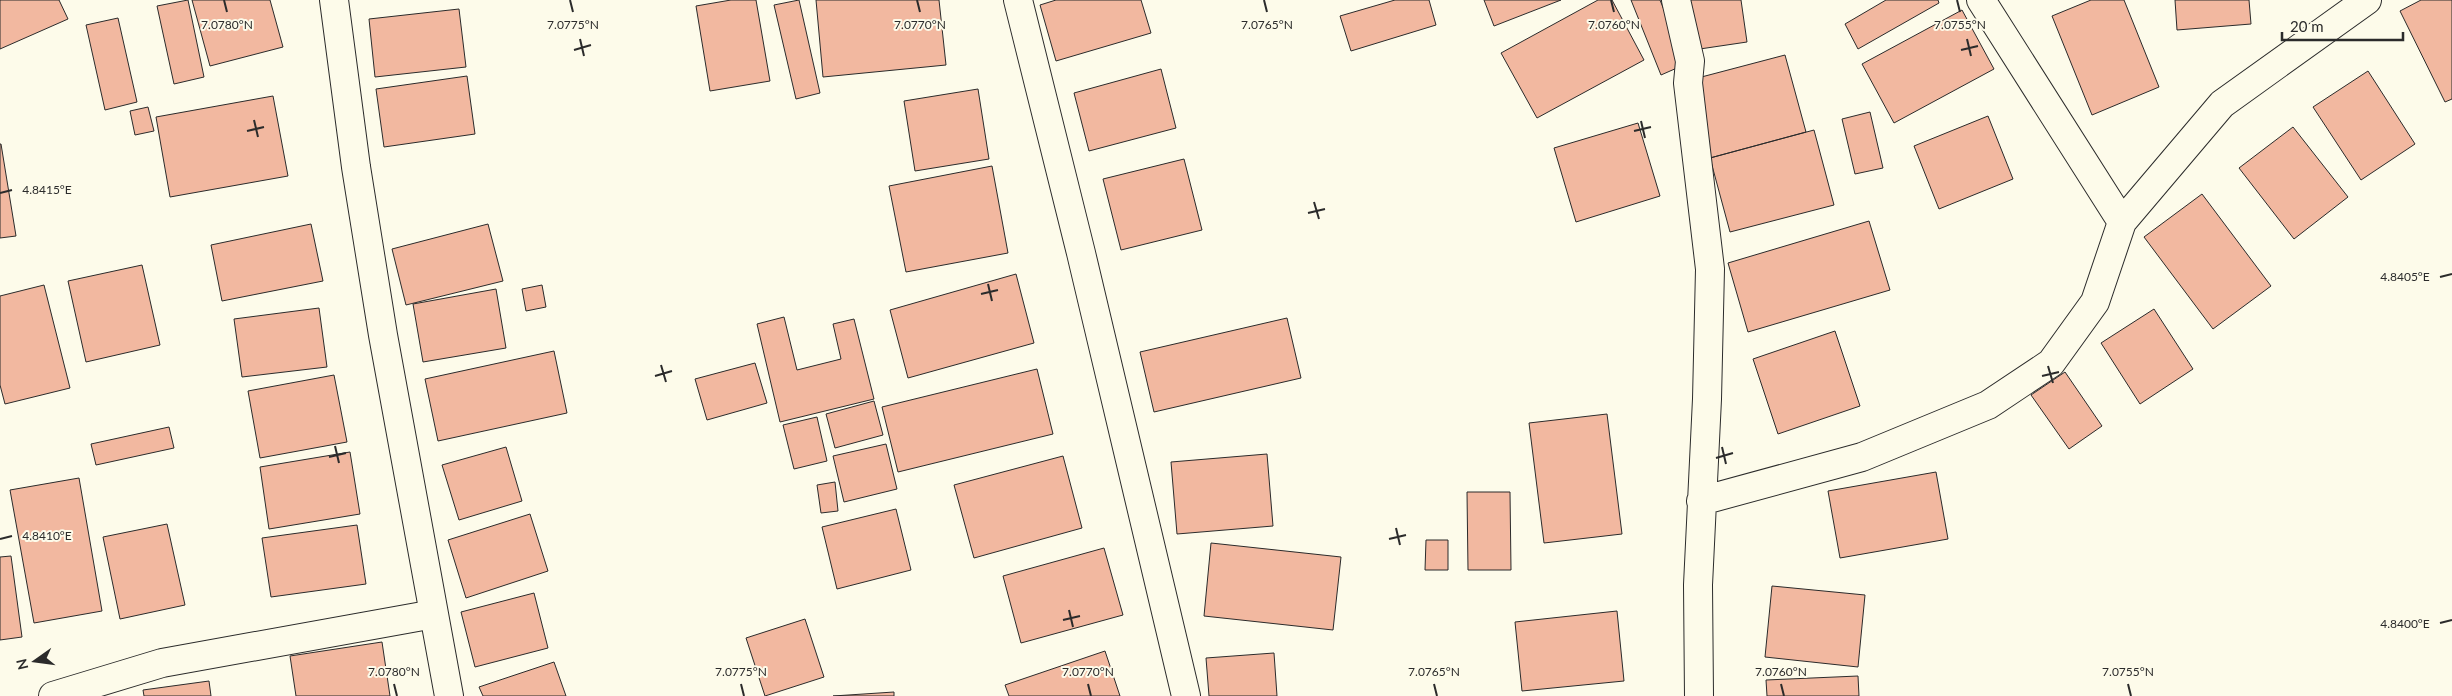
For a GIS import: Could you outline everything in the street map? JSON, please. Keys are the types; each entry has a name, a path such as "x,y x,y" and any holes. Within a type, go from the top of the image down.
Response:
{"street":[{"path":"334,0 356,167 378,305 449,696"},
{"path":"1018,0 1081,253 1186,696"},
{"path":"1676,0 1690,61 1688,83 1710,269 1707,399 1698,585 1699,696"},
{"path":"1981,0 2122,222"},
{"path":"1701,501 1862,457 1988,405 2051,363 2095,302 2122,222 2222,104 2367,0"},
{"path":"52,696 162,663 434,614"}],"building":[{"path":"0,0 59,0 68,19 0,49"},
{"path":"188,0 204,77 174,84 157,6"},
{"path":"192,0 270,0 283,47 210,66"},
{"path":"731,0 756,0 770,81 710,91 696,6"},
{"path":"799,0 820,93 796,99 774,5"},
{"path":"816,0 939,0 946,65 823,77"},
{"path":"1056,0 1141,0 1151,33 1056,61 1040,5"},
{"path":"1395,0 1429,0 1436,25 1351,51 1340,16"},
{"path":"1484,0 1561,0 1494,26"},
{"path":"1598,0 1612,0 1644,60 1537,118 1501,53"},
{"path":"1631,0 1660,0 1686,64 1661,75"},
{"path":"1685,0 1741,0 1747,42 1693,50"},
{"path":"1886,0 1938,0 1939,3 1858,49 1845,24"},
{"path":"2091,0 2124,0 2159,87 2092,115 2052,16"},
{"path":"2175,0 2249,0 2251,24 2177,30"},
{"path":"2421,0 2452,0 2452,99 2445,102 2400,11"},
{"path":"459,9 466,67 375,77 369,19"},
{"path":"1962,10 1994,69 1894,123 1862,64"},
{"path":"118,18 137,102 105,110 86,25"},
{"path":"1785,55 1806,132 1710,158 1690,80"},
{"path":"1161,69 1176,128 1089,151 1074,93"},
{"path":"2368,71 2415,144 2361,180 2313,107"},
{"path":"467,76 475,134 384,147 376,89"},
{"path":"978,89 989,159 915,171 904,101"},
{"path":"273,96 288,176 170,197 156,117"},
{"path":"148,107 154,131 135,135 130,111"},
{"path":"1870,112 1883,168 1855,174 1842,119"},
{"path":"1988,116 2013,179 1939,209 1914,146"},
{"path":"1638,123 1660,196 1576,222 1554,148"},
{"path":"2293,127 2348,197 2294,239 2239,168"},
{"path":"1814,130 1834,205 1730,232 1710,158"},
{"path":"0,144 16,236 0,238"},
{"path":"1184,159 1202,230 1121,250 1103,179"},
{"path":"992,166 1008,253 906,272 889,186"},
{"path":"2202,194 2271,286 2213,329 2144,237"},
{"path":"1869,221 1890,290 1748,332 1728,263"},
{"path":"311,224 323,281 222,301 211,245"},
{"path":"488,224 503,281 406,305 392,249"},
{"path":"142,265 160,345 86,362 68,281"},
{"path":"1016,274 1034,343 908,378 890,310"},
{"path":"44,285 70,388 5,404 0,385 0,296"},
{"path":"542,285 546,307 526,311 522,289"},
{"path":"496,289 506,348 423,362 413,304"},
{"path":"319,308 327,367 242,377 234,319"},
{"path":"2154,309 2193,369 2140,404 2101,343"},
{"path":"784,317 797,370 841,359 833,324 854,319 874,399 780,422 757,324"},
{"path":"1287,318 1301,378 1154,412 1140,352"},
{"path":"1835,331 1860,406 1778,434 1753,359"},
{"path":"554,351 567,413 438,441 425,379"},
{"path":"755,363 767,403 707,420 695,379"},
{"path":"1037,369 1053,434 898,472 882,407"},
{"path":"2065,372 2102,426 2069,449 2031,395"},
{"path":"334,375 347,442 260,458 248,391"},
{"path":"874,401 883,435 835,448 826,414"},
{"path":"1607,414 1622,534 1544,543 1529,423"},
{"path":"817,417 827,461 794,469 783,425"},
{"path":"169,427 174,448 96,465 91,444"},
{"path":"886,444 897,489 844,502 833,456"},
{"path":"506,447 522,501 459,520 442,465"},
{"path":"350,452 360,514 269,529 260,467"},
{"path":"1267,454 1273,526 1177,534 1171,462"},
{"path":"1063,456 1082,528 974,558 954,485"},
{"path":"1936,472 1948,539 1840,558 1828,491"},
{"path":"79,478 102,611 34,623 10,490"},
{"path":"835,482 838,511 821,513 817,485"},
{"path":"1467,492 1510,492 1511,570 1468,570"},
{"path":"896,509 911,570 837,589 822,527"},
{"path":"530,514 548,571 466,598 448,540"},
{"path":"167,524 185,605 120,619 103,537"},
{"path":"357,525 366,584 271,597 262,538"},
{"path":"1426,540 1448,540 1448,570 1425,570"},
{"path":"1211,543 1341,557 1333,630 1204,616"},
{"path":"1104,548 1123,615 1021,643 1003,576"},
{"path":"11,556 22,637 0,640 0,557"},
{"path":"1772,586 1865,595 1858,667 1765,657"},
{"path":"534,593 548,648 475,667 461,612"},
{"path":"1617,611 1624,681 1522,691 1515,622"},
{"path":"805,619 824,677 765,696 746,638"},
{"path":"382,642 390,696 296,696 290,656"},
{"path":"1105,651 1120,696 1009,696 1005,685"},
{"path":"1274,653 1277,696 1209,696 1206,658"},
{"path":"554,662 566,696 483,696 479,687"},
{"path":"1858,676 1859,696 1767,696 1766,680"},
{"path":"209,681 211,696 144,696 143,690"},
{"path":"894,692 894,696 833,696"}]}
